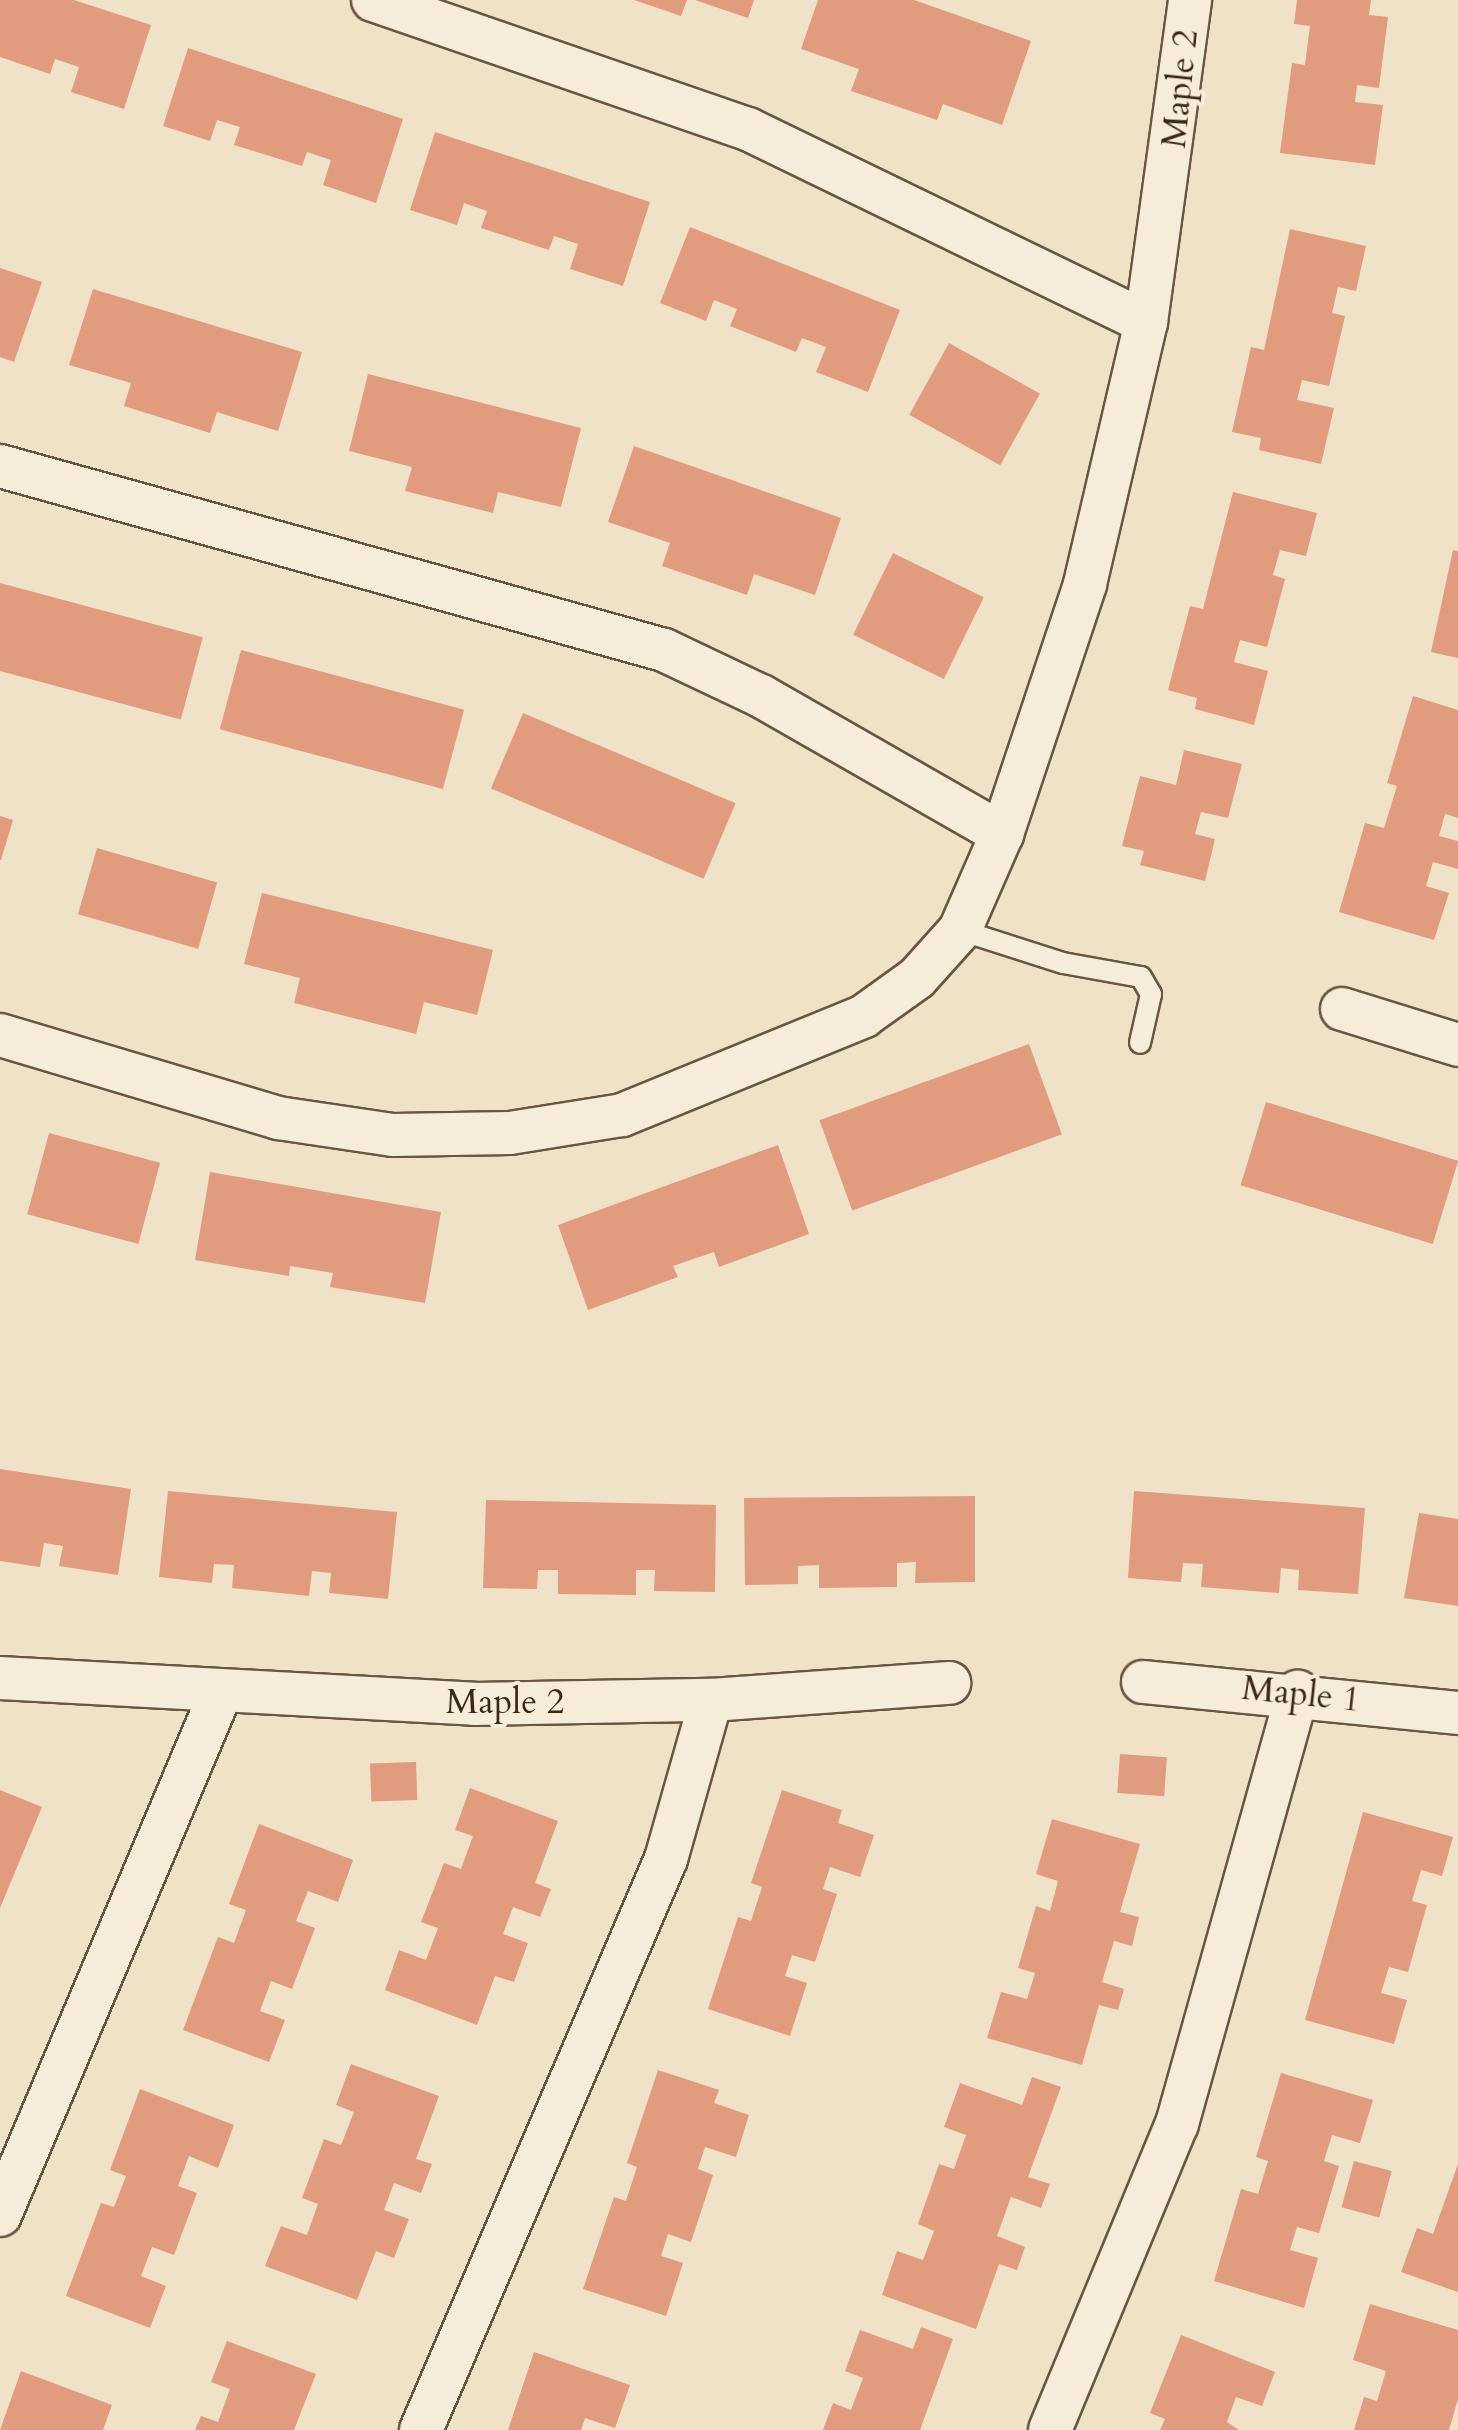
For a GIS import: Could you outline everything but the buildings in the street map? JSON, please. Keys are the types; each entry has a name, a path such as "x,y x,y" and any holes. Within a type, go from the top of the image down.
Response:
{"street":[{"path":"373,0 748,129 1146,322"},
{"name":"Maple 2","path":"960,930 1002,834 1085,584 1146,322 1170,178 1190,0"},
{"path":"0,466 664,650 761,696 1002,834"},
{"path":"0,1035 297,1122 393,1135 510,1134 622,1115 836,1029 892,998 960,930"},
{"path":"1342,1009 1458,1045"},
{"name":"Maple 2","path":"0,1660 60,1677"},
{"name":"Maple 2","path":"0,1678 60,1677 221,1692 474,1704 711,1700 950,1684"},
{"name":"Maple 1","path":"1143,1682 1298,1692 1458,1714"},
{"path":"0,2215 221,1692"},
{"path":"1050,2430 1182,2106 1298,1692"},
{"path":"421,2430 666,1860 711,1700"}],"lane":[{"path":"960,930 1063,963 1141,977 1151,994 1140,1042"}]}
